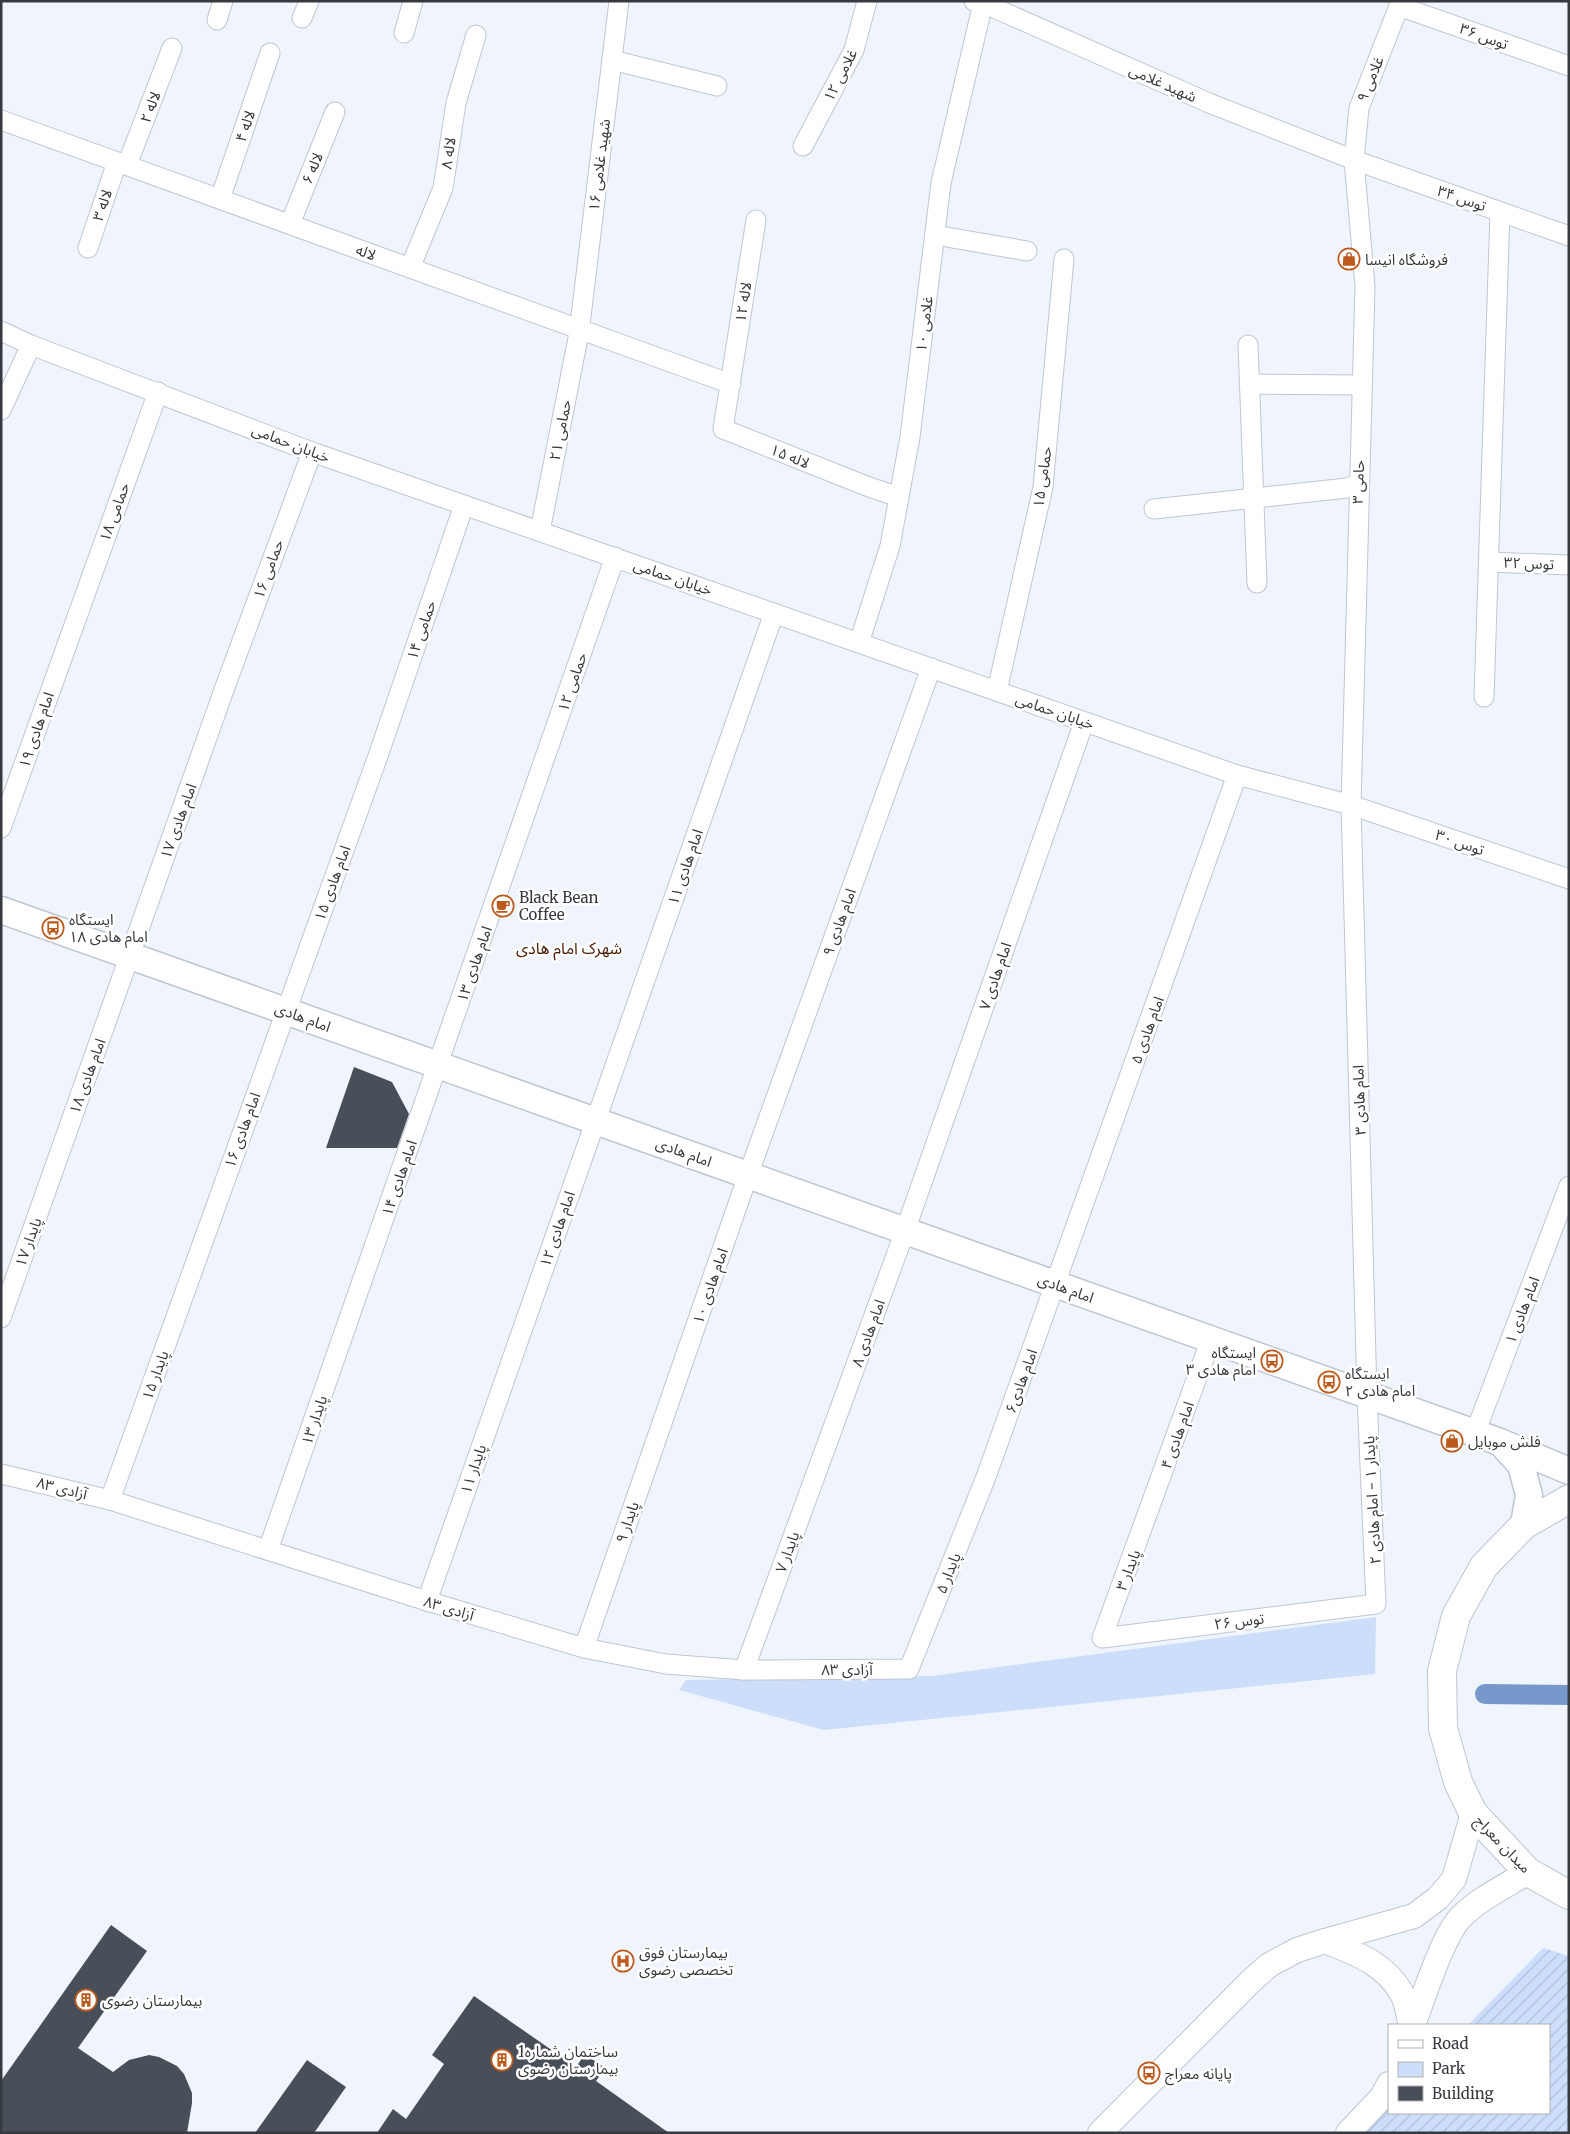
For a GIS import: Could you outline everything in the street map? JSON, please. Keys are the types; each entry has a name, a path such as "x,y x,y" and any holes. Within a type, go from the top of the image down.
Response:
{"main road":[{"name":"امام هادی","path":"1,910 1475,1433 1569,1471"},
{"path":"1500,1442 1521,1465 1530,1495 1524,1525"},
{"name":"میدان معراج","path":"1569,1499 1524,1525 1484,1566 1456,1616 1442,1671 1443,1728 1458,1782 1473,1813 1528,1872 1569,1895"}],"street":[{"path":"217,20 223,1"},
{"path":"404,33 413,1"},
{"name":"شهید غلامی ۱۶","path":"579,330 619,1"},
{"name":"غلامی ۱۲","path":"803,146 854,50 867,1"},
{"name":"شهید غلامی","path":"978,2 1208,103 1354,160"},
{"name":"غلامی ۱۰","path":"859,643 890,546 910,437 941,183 978,2"},
{"name":"غلامی ۹","path":"1354,160 1359,108 1400,3"},
{"name":"توس ۳۶","path":"1400,3 1569,66"},
{"name":"لاله ۸","path":"410,268 444,188 456,103 476,35"},
{"name":"لاله ۲","path":"122,164 172,48"},
{"name":"لاله ۴","path":"220,199 270,53"},
{"path":"612,60 717,86"},
{"name":"لاله ۶","path":"290,224 335,112"},
{"name":"لاله","path":"1,120 730,384"},
{"name":"توس ۳۴","path":"1354,160 1569,236"},
{"name":"حامی ۳","path":"1350,805 1365,286 1354,160"},
{"name":"لاله ۳","path":"88,248 122,164"},
{"path":"1484,697 1500,212"},
{"name":"لاله ۱۲","path":"730,384 756,220"},
{"path":"935,235 1027,251"},
{"name":"حمامی ۱۵","path":"997,691 1044,487 1064,259"},
{"name":"حمامی ۲۱","path":"540,531 579,330"},
{"name":"خیابان حمامی","path":"1,331 31,345 312,452 1237,775 1350,805"},
{"path":"1,410 31,345"},
{"path":"1248,345 1257,583"},
{"name":"لاله ۱۵","path":"730,384 723,429 899,497"},
{"path":"1249,384 1361,385"},
{"name":"حمامی ۱۸","path":"71,632 158,392"},
{"name":"حمامی ۱۶","path":"225,687 312,452"},
{"path":"1154,509 1254,500 1347,488 1358,484"},
{"name":"حمامی ۱۴","path":"378,756 464,504"},
{"name":"حمامی ۱۲","path":"528,806 615,557"},
{"name":"توس ۳۲","path":"1489,562 1569,565"},
{"name":"امام هادی ۱۱","path":"595,1121 774,613"},
{"name":"امام هادی ۱۹","path":"1,828 71,632"},
{"name":"امام هادی ۹","path":"748,1175 931,668"},
{"name":"امام هادی ۱۷","path":"130,956 225,687"},
{"name":"امام هادی ۷","path":"905,1231 1084,722"},
{"name":"امام هادی ۱۵","path":"285,1011 378,756"},
{"name":"امام هادی ۵","path":"1057,1285 1237,775"},
{"name":"توس ۳۰","path":"1350,805 1569,879"},
{"name":"امام هادی ۳","path":"1350,805 1367,1395"},
{"name":"امام هادی ۱۳","path":"439,1065 528,806"},
{"name":"امام هادی ۱۸","path":"45,1196 130,956"},
{"name":"امام هادی ۱۶","path":"199,1249 285,1011"},
{"name":"امام هادی ۱۴","path":"360,1290 439,1065"},
{"name":"امام هادی ۱۲","path":"519,1338 595,1121"},
{"name":"امام هادی ۱۰","path":"671,1396 748,1175"},
{"name":"امام هادی ۱","path":"1475,1433 1569,1186"},
{"name":"پایدار ۱۷","path":"1,1318 45,1196"},
{"name":"امام هادی ۸","path":"830,1435 905,1231"},
{"name":"پایدار ۱۵","path":"110,1500 199,1249"},
{"name":"امام هادی۶","path":"986,1477 1057,1285"},
{"name":"پایدار ۱۳","path":"268,1550 360,1290"},
{"name":"پایدار ۱۱","path":"427,1601 519,1338"},
{"name":"امام هادی ۴","path":"1153,1502 1211,1340"},
{"name":"پایدار ۱ - امام هادی ۲","path":"1367,1395 1376,1604"},
{"name":"پایدار ۹","path":"584,1648 671,1396"},
{"name":"پایدار ۷","path":"744,1670 830,1435"},
{"name":"آزادی ۸۳","path":"1,1474 110,1500 427,1601 584,1648 666,1664 744,1670 909,1668"},
{"name":"پایدار ۵","path":"909,1668 986,1477"},
{"name":"پایدار ۳","path":"1102,1638 1153,1502"},
{"name":"توس ۲۶","path":"1102,1638 1376,1604"},
{"path":"1100,2133 1269,1965 1297,1950 1325,1940 1414,1916 1438,1898 1454,1880 1473,1813"},
{"path":"1412,2024 1446,1941 1460,1918 1480,1902 1528,1872"},
{"path":"1325,1940 1364,1956 1386,1972 1402,1993 1412,2024"},
{"path":"1348,2133 1382,2097 1388,2086"}],"green space":[{"path":"1376,1617 1375,1674 824,1730 679,1690 686,1680 932,1676"},
{"path":"1543,1948 1569,1956 1569,2133 1365,2133 1388,2109 1388,2114 1550,2114 1550,2024 1469,2024"}],"building":[{"path":"354,1067 392,1082 409,1114 397,1148 326,1148"},
{"name":"بیمارستان رضوی","path":"111,1925 147,1951 78,2048 113,2072 129,2060 149,2055 159,2057 177,2066 184,2074 192,2093 187,2133 1,2133 1,2081"},
{"name":"ساختمان شماره1 بیمارستان رضوی","path":"474,1996 576,2067 585,2054 605,2068 596,2081 669,2133 377,2133 393,2109 406,2119 444,2064 432,2055"},
{"path":"307,2060 346,2087 314,2133 255,2133"}],"waterway":[{"path":"1485,1694 1569,1695"}],"place":[{"name":"فروشگاه انیسا","path":"1349,259"},
{"name":"Black Bean Coffee","path":"503,906"},
{"name":"ایستگاه امام هادی ۱۸","path":"53,928"},
{"name":"ایستگاه امام هادی ۳","path":"1272,1361"},
{"name":"ایستگاه امام هادی ۲","path":"1329,1382"},
{"name":"فلش موبایل","path":"1452,1441"},
{"name":"بیمارستان فوق تخصصی رضوی","path":"623,1961"},
{"name":"بیمارستان رضوی","path":"86,2000"},
{"name":"ساختمان شماره1 بیمارستان رضوی","path":"502,2060"},
{"name":"پایانه معراج","path":"1149,2073"}],"district":[{"name":"شهرک امام هادی","path":"569,948"}]}
